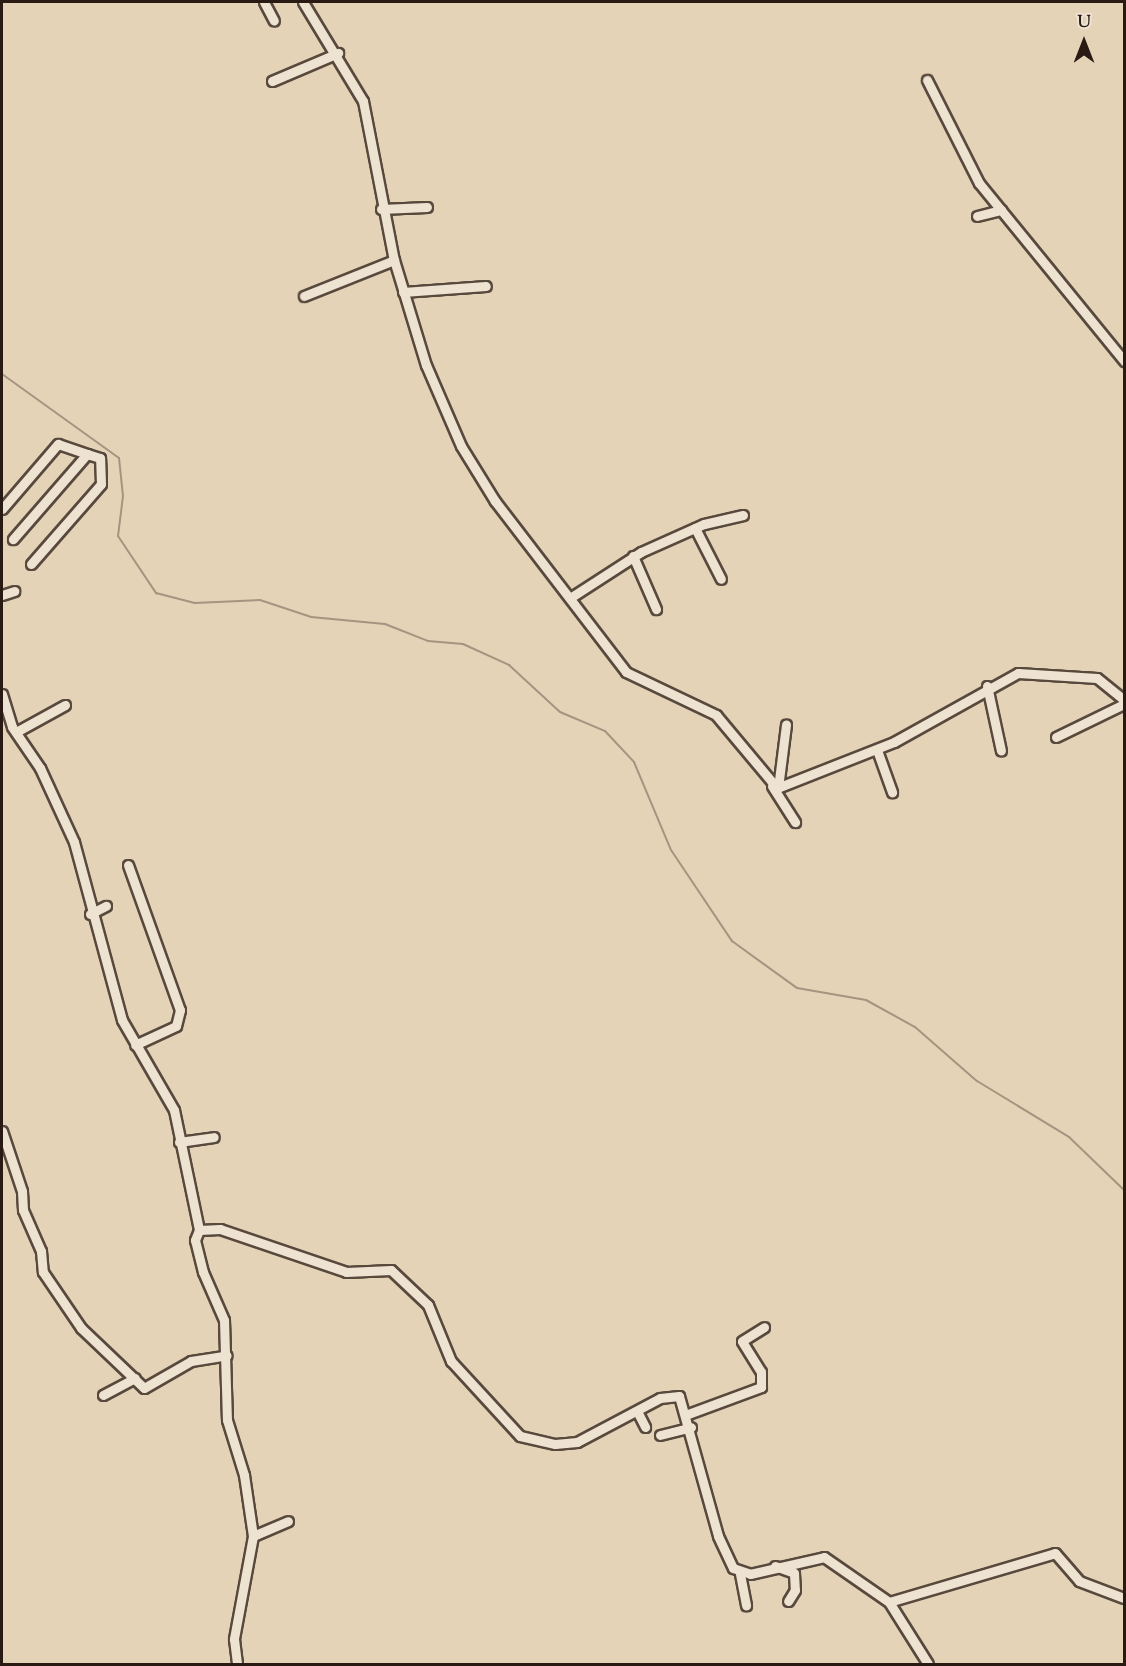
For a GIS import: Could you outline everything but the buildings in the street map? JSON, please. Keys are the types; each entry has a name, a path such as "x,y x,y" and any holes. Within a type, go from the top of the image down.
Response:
{"street":[{"path":"264,2 274,21"},
{"path":"303,2 338,52 367,114 381,209 393,260 426,365 477,476 573,596 626,672 716,715 775,787 795,822"},
{"path":"272,81 338,52"},
{"path":"927,80 972,172 1125,362"},
{"path":"381,209 427,207"},
{"path":"977,216 1001,210"},
{"path":"304,296 393,260"},
{"path":"404,292 486,286"},
{"path":"2,509 58,444 100,458 101,484 31,564"},
{"path":"13,539 87,454"},
{"path":"573,596 633,556 695,528 743,515"},
{"path":"695,528 721,579"},
{"path":"633,556 656,609"},
{"path":"2,595 14,591"},
{"path":"775,787 877,750 987,686 1018,673 1038,672 1097,678 1125,702 1056,737"},
{"path":"987,686 1001,751"},
{"path":"2,694 15,732 40,768 70,832 90,914 122,1020 167,1095 199,1230 196,1247 221,1311 227,1355 227,1420 244,1475 253,1536 234,1639 237,1665"},
{"path":"15,732 65,705"},
{"path":"775,787 786,725"},
{"path":"877,750 892,792"},
{"path":"128,865 180,1010 176,1026 135,1045"},
{"path":"90,914 106,906"},
{"path":"2,1131 22,1191 23,1210 41,1251 44,1275 78,1326 135,1378 150,1387 191,1361 227,1355"},
{"path":"179,1142 214,1137"},
{"path":"199,1230 220,1229 346,1272 392,1270 428,1305 451,1361 520,1436 555,1444 577,1442 672,1394 681,1399 688,1414 721,1546 740,1574 746,1605"},
{"path":"688,1414 761,1387 763,1378 742,1341 764,1327"},
{"path":"103,1395 135,1378"},
{"path":"637,1411 645,1427"},
{"path":"660,1435 691,1427"},
{"path":"253,1536 288,1521"},
{"path":"889,1602 1055,1553 1079,1581 1125,1598"},
{"path":"740,1574 824,1557 889,1602 928,1665"},
{"path":"774,1566 794,1573 795,1590 788,1601"}],"waterway":[{"path":"2,374 119,458 123,496 118,536 156,593 195,603 260,600 311,617 385,624 428,641 463,644 509,665 560,712 605,731 634,762 671,850 732,941 797,988 866,1000 915,1027 977,1081 1069,1137 1124,1190"}]}
